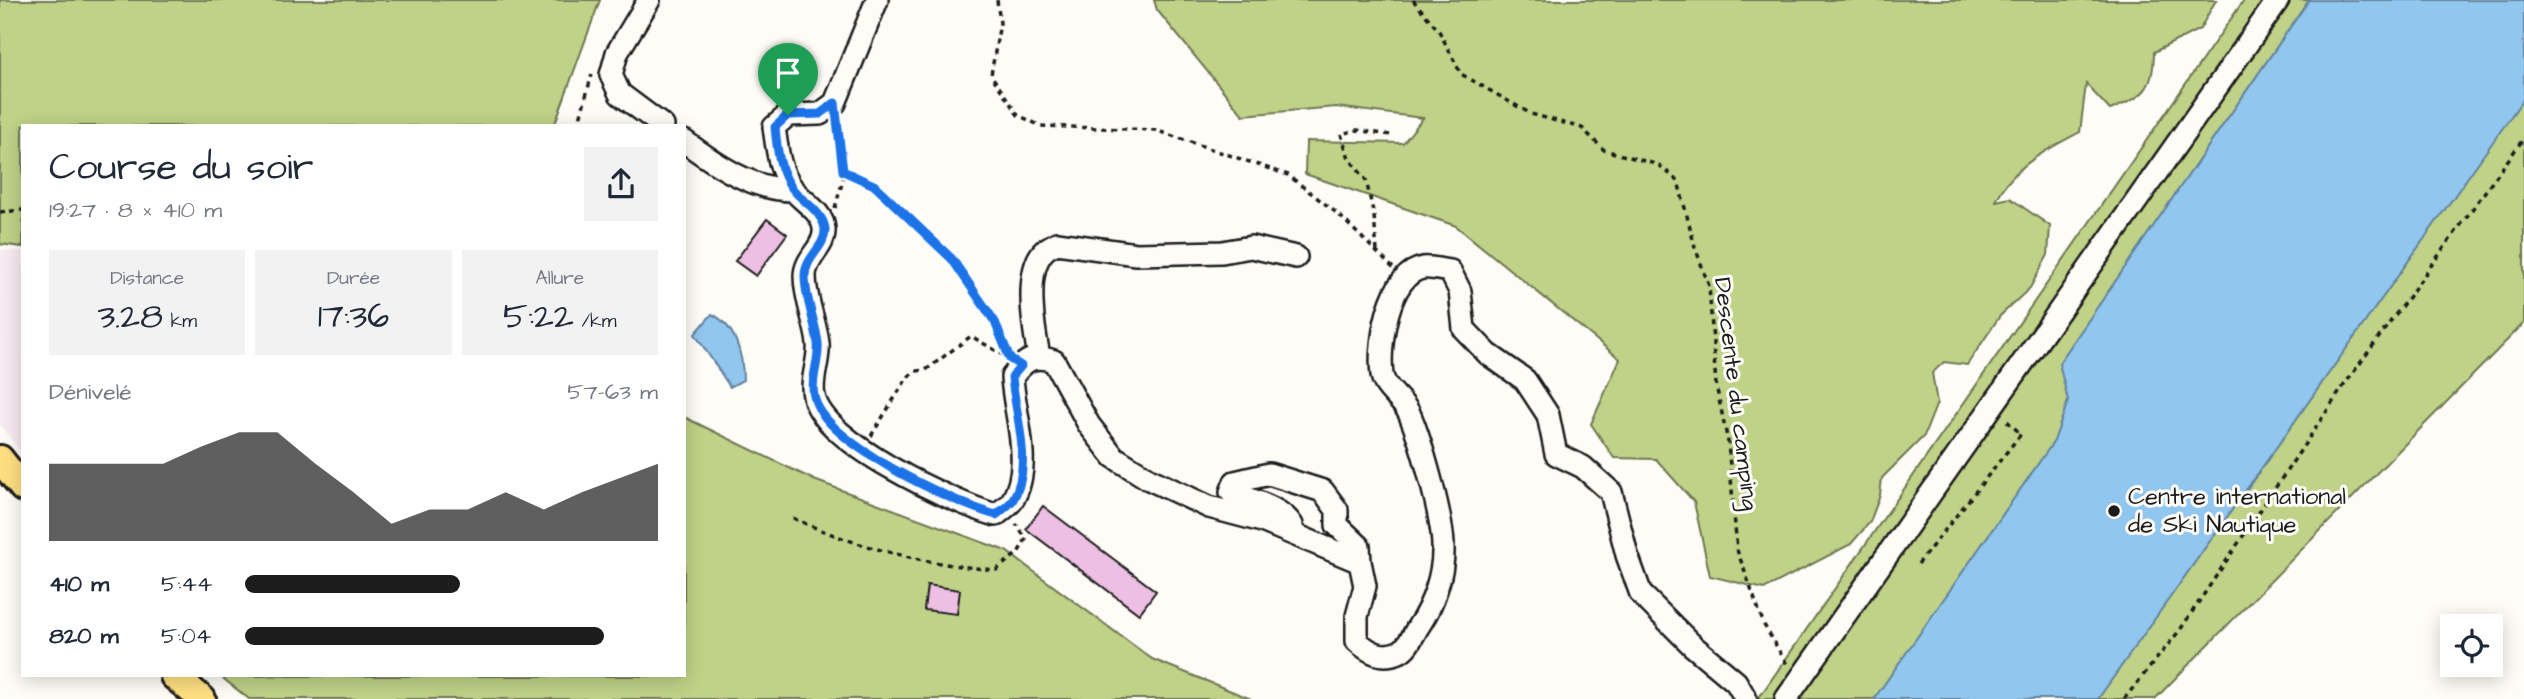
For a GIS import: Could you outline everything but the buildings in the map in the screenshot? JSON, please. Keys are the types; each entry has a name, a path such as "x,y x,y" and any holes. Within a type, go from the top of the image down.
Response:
{"main road":[{"path":"0,459 21,485"},
{"path":"175,677 202,699"}],"lane":[{"path":"649,0 617,53 611,75 620,94 660,124"},
{"path":"877,0 835,103 820,114 788,115 775,127 778,156 794,190 824,224 825,238 805,267 805,286 818,345 814,397 831,426 863,449 930,488 978,510 996,515 1012,502 1021,478 1022,452 1012,377 1025,360 1039,356 1054,361 1089,425 1114,457 1149,479 1209,508 1262,521 1360,562"},
{"path":"1791,692 2278,0"},
{"path":"686,143 713,164 779,190 794,190"},
{"path":"1039,356 1030,313 1035,271 1042,252 1057,243 1136,254 1222,252 1251,247 1296,257"},
{"path":"1299,536 1288,518 1231,492 1235,482 1269,474 1323,491 1337,510 1337,526 1359,546 1365,586 1357,615 1357,641 1369,652 1386,657 1403,650 1426,615 1438,580 1443,546 1420,445 1408,410 1382,378 1382,342 1387,312 1404,279 1422,268 1450,271 1460,292 1464,329 1488,354 1525,380 1548,415 1556,454 1583,467 1611,492 1627,555 1641,594 1693,646 1736,682 1746,699"}],"path":[{"path":"997,0 1000,23 991,75 1018,115 1041,126 1155,130 1288,175 1338,214 1404,279"},
{"name":"Descente du camping","path":"1413,0 1439,31 1461,74 1531,114 1582,128 1604,150 1659,165 1678,181 1695,247 1709,286 1716,385 1728,442 1737,550 1791,692"},
{"path":"824,224 837,203 843,171 835,103"},
{"path":"1377,253 1374,216 1366,180 1349,158 1341,134 1357,130 1391,135"},
{"path":"2124,699 2180,630 2345,384 2524,138"},
{"path":"843,171 874,185 952,259 995,322 1010,359 971,336 926,370 915,371 908,378 863,449"},
{"path":"0,212 21,210"},
{"path":"1917,564 2021,434 1992,407"},
{"path":"793,518 834,537 883,551 945,566 996,570 1018,553 1026,539 1004,508"}],"shaded area":[{"path":"0,250 21,252 21,452 0,424"}],"green space":[{"path":"0,0 600,0 555,124 21,124 21,247 0,244"},
{"path":"1154,0 2216,0 2200,29 2154,52 2152,75 2139,96 2110,110 2086,84 2080,132 2032,160 2011,178 1996,201 2010,198 2050,226 2048,255 2030,288 2000,316 1967,365 1944,362 1932,373 1937,403 1924,436 1882,478 1880,495 1870,522 1851,544 1764,589 1710,576 1694,502 1656,459 1614,458 1591,424 1620,359 1456,226 1305,174 1306,141 1403,143 1423,118 1336,107 1243,115 1157,10"},
{"name":"Centre international de Ski Nautique","path":"2244,0 2524,0 2524,323 2155,699 1758,699"},
{"path":"686,418 814,480 1006,551 1152,659 1251,699 249,699 221,677 686,677"}],"water":[{"path":"2309,0 2524,0 2524,98 2098,699 1874,699 2054,441 2068,401 2059,363"},
{"path":"712,314 727,326 740,351 743,380 730,387 695,334"}],"place":[{"name":"Centre international de Ski Nautique","path":"2114,511"}],"route":[{"path":"835,103 843,171 874,185 952,259 995,322 1010,359 1021,366 1012,377 1022,452 1021,478 1012,502 996,515 978,510 930,488 876,459 831,426 814,397 818,345 805,286 805,267 825,238 824,224 811,206 791,187 778,156 775,127 788,115 820,114 835,103"}]}
